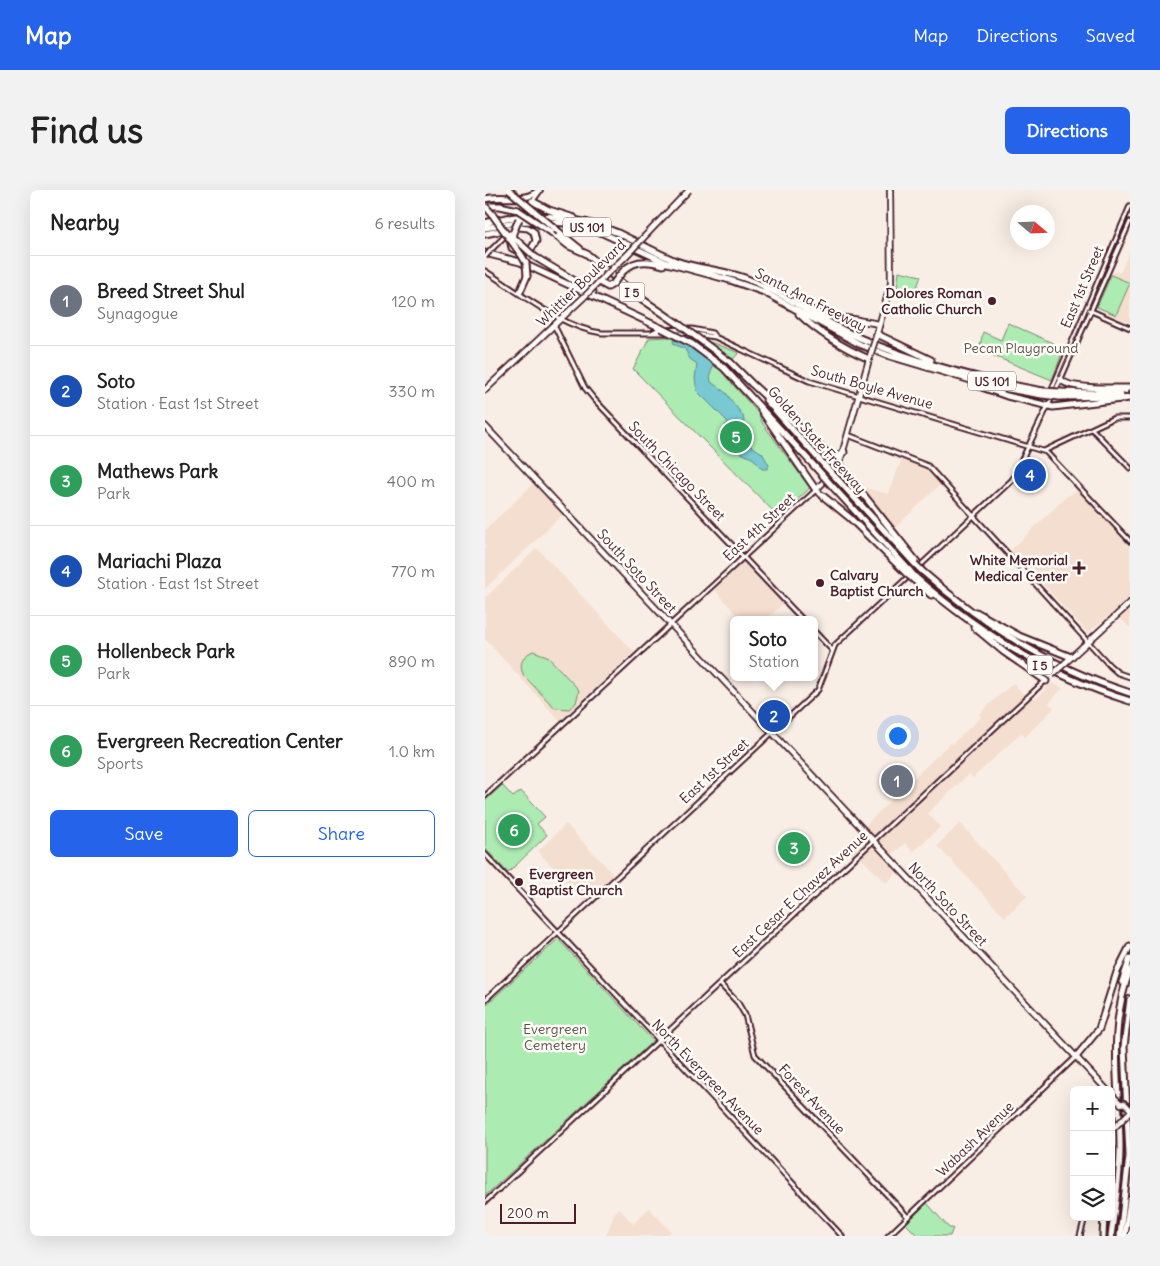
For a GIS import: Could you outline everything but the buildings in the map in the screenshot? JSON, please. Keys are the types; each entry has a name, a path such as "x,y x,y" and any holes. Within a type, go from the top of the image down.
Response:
{"highway":[{"path":"509,190 587,254"},
{"path":"485,199 529,197 540,190"},
{"path":"532,201 581,222"},
{"path":"485,206 535,258 566,278 648,321"},
{"name":"Golden State Freeway","path":"485,206 500,206 518,210 569,246 587,254 636,295 730,362 923,571 951,597 985,622 1035,654 1117,689 1130,692"},
{"path":"492,214 523,256 526,264 527,276 519,292"},
{"path":"485,219 503,217"},
{"name":"Santa Ana Freeway","path":"485,223 503,217 550,217 581,222 618,233 676,261 735,275 770,289 832,325 863,340 979,378 1043,393"},
{"path":"485,234 524,227 533,232 536,241 530,251 522,253 512,248 511,238 519,219"},
{"name":"Santa Ana Freeway","path":"485,228 522,221 575,225 605,233 655,258 681,268 751,287 861,345 965,378 1023,393 1130,397"},
{"name":"Golden State Freeway","path":"486,254 515,260 648,321 692,344 725,368 914,578 970,622 1014,651 1051,671 1130,702"},
{"path":"599,282 608,287 630,265 640,262 648,261 681,268"},
{"path":"770,289 820,314 857,320"},
{"path":"793,309 819,331 850,350 870,357"},
{"path":"876,336 943,366"},
{"path":"965,378 974,384 1007,396 1046,406 1066,407 1130,397"},
{"path":"1061,379 1065,383 1094,388 1130,389"},
{"path":"751,383 839,464 916,563"},
{"name":"Santa Ana Freeway","path":"1059,394 1130,389"},
{"path":"757,403 816,490"},
{"path":"831,456 837,456 843,452"},
{"path":"823,496 907,571"},
{"path":"951,597 997,625 1071,657"},
{"path":"970,622 997,647 1046,681"},
{"path":"1076,1057 1099,1028 1117,972 1130,946"},
{"path":"1111,1236 1120,1155 1115,1054 1116,1025 1122,985 1130,958"},
{"path":"1116,1025 1121,999 1130,970"},
{"path":"1120,1236 1129,1156 1124,1047 1130,999"},
{"path":"1125,1236 1130,1200"},
{"path":"1103,1236 1104,1221"}],"main road":[{"name":"Whittier Boulevard","path":"485,390 657,226 689,190"},
{"name":"East 4th Street","path":"816,490 839,464 891,283 890,190"},
{"path":"857,320 879,324"},
{"name":"South Soto Street","path":"485,426 773,732"},
{"path":"816,490 823,496"},
{"name":"East Cesar E Chavez Avenue","path":"1046,681 1130,603"},
{"name":"North Soto Street","path":"773,732 1103,1086"},
{"path":"1115,1098 1121,1104 1120,1108 1129,1113 1115,1127"}],"street":[{"path":"486,254 510,231 540,190"},
{"name":"East 1st Street","path":"1046,406 1053,382 1130,206"},
{"name":"East 1st Street","path":"485,1000 818,690 832,650 840,640 1012,480 1046,406 1061,379 1130,222"},
{"name":"South Boyle Avenue","path":"486,270 561,318 596,332 653,332 657,330 692,329 712,333 715,337 797,376 1043,451"},
{"path":"1085,308 1130,328"},
{"name":"South Chicago Street","path":"554,325 585,388 594,399 799,616"},
{"path":"1043,451 1114,418 1130,418"},
{"path":"1092,429 1130,468"},
{"path":"848,435 928,466 1114,670 1130,677"},
{"path":"1043,451 1049,454 1130,541"},
{"name":"East 4th Street","path":"485,796 816,490"},
{"path":"818,635 832,650"},
{"name":"East Cesar E Chavez Avenue","path":"485,1202 1046,681"},
{"name":"North Evergreen Avenue","path":"485,854 842,1236"},
{"name":"Forest Avenue","path":"720,984 738,1003 745,1015 755,1054 908,1217"},
{"name":"Wabash Avenue","path":"888,1236 1076,1057"},
{"path":"1080,1236 1084,1221"}],"shaded area":[{"path":"1130,251 1130,323 1095,307 1110,274 1116,271 1120,273"},
{"path":"902,459 925,467 941,484 895,528 866,497 862,487 888,494"},
{"path":"534,483 563,514 485,589 485,530"},
{"name":"White Memorial Medical Center","path":"1078,490 1130,547 1130,628 1114,611 1088,633 1011,550 1065,498"},
{"path":"537,548 634,652 560,721 485,639 485,598"},
{"path":"745,561 784,603 769,616 738,616 714,589"},
{"path":"1013,683 1025,696 1036,699 1051,683 1063,688 1049,703 1054,708 1025,737 1021,733 973,778 969,774 928,813 940,827 913,852 905,843 886,860 897,872 886,883 855,852 852,854 844,846 950,743 952,744 981,717 979,714"},
{"path":"960,823 1027,896 1005,917 937,846"},
{"path":"566,824 614,875 584,902 538,851"},
{"path":"619,1208 633,1224 649,1208 671,1231 666,1236 606,1236 614,1214"}],"green space":[{"path":"899,271 921,276 916,290 897,288"},
{"path":"1111,275 1130,283 1116,315 1097,307"},
{"name":"Pecan Playground","path":"1008,323 1064,348 1052,380 979,350 983,332 1001,340"},
{"path":"649,338 700,338 739,353 721,371 758,413 763,424 810,488 779,517 633,369"},
{"path":"533,651 547,656 579,690 576,703 569,709 555,708 524,676 521,668 522,661 526,655"},
{"path":"502,785 513,797 521,791 545,817 537,824 547,835 508,873 485,848 485,801"},
{"name":"Evergreen Cemetery","path":"558,939 653,1041 485,1196 485,1006"},
{"path":"927,1203 949,1228 953,1228 950,1236 918,1236 906,1224"}],"water":[{"path":"673,340 707,344 717,355 710,375 711,382 726,393 743,416 748,444 762,453 769,465 767,469 762,469 754,459 741,453 735,441 725,429 727,428 725,425 728,424 727,421 697,391 695,378 697,364 690,359 685,349 674,344"}],"tram line":[{"path":"1058,377 1130,211"}],"place":[{"name":"Dolores Roman Catholic Church","path":"992,301"},
{"name":"Hollenbeck Park","path":"736,437"},
{"name":"Mariachi Plaza","path":"1030,475"},
{"name":"White Memorial Medical Center","path":"1079,568"},
{"name":"Calvary Baptist Church","path":"820,583"},
{"name":"Soto","path":"774,716"},
{"name":"Breed Street Shul","path":"897,781"},
{"name":"Evergreen Recreation Center","path":"514,830"},
{"name":"Mathews Park","path":"794,848"},
{"name":"Evergreen Baptist Church","path":"519,882"}]}
